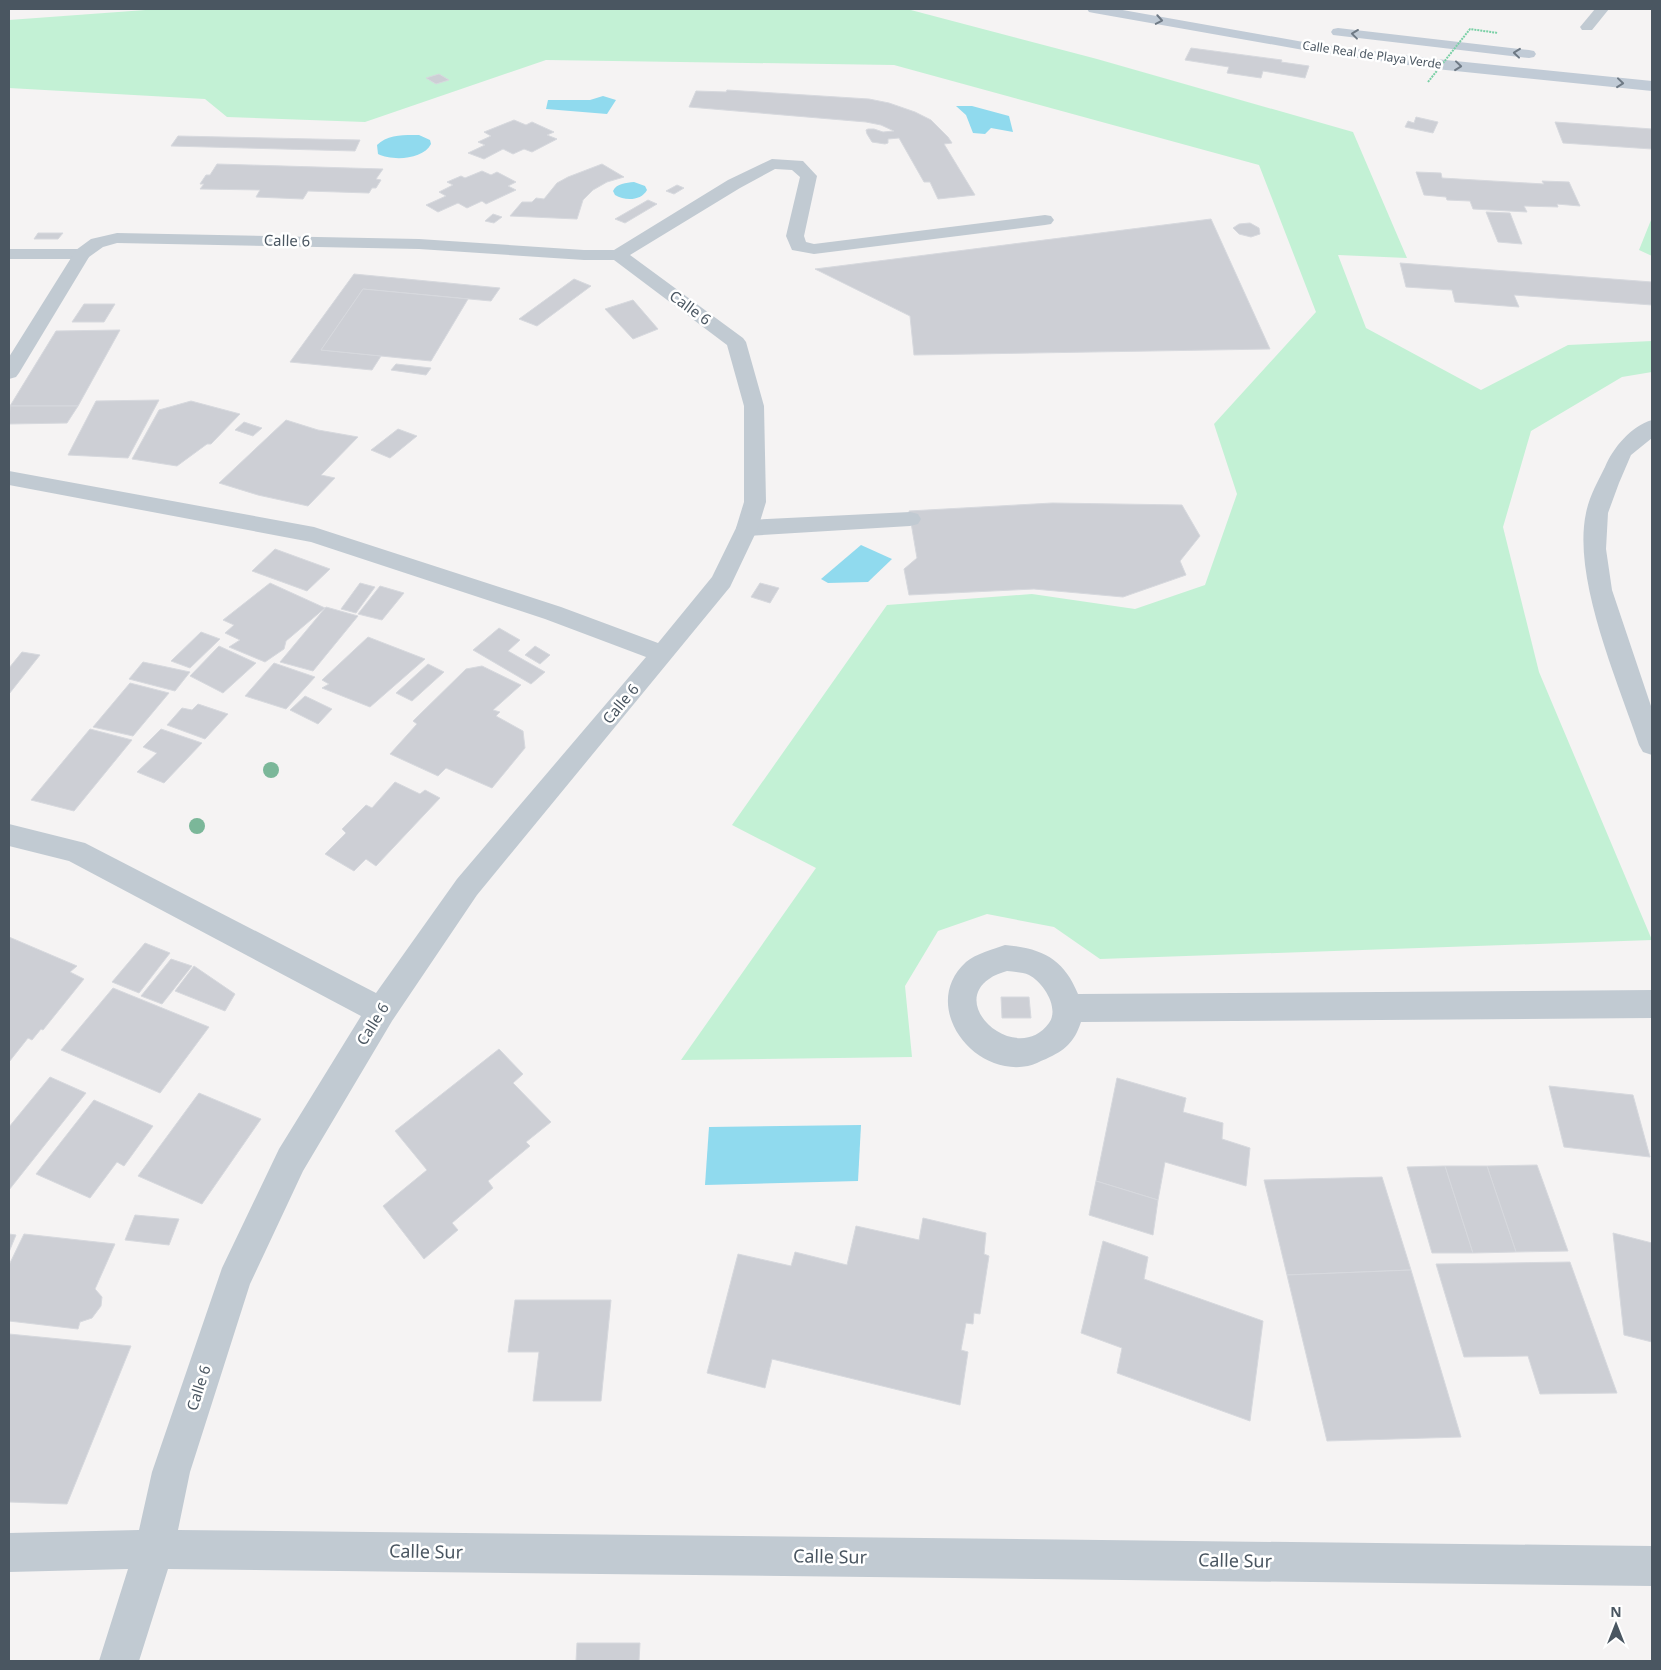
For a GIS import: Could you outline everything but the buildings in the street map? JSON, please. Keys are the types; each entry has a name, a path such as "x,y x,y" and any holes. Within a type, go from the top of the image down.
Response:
{"street":[{"name":"Calle Real de Playa Verde","path":"1094,9 1309,47 1436,64 1652,86"},
{"path":"1587,27 1602,9"},
{"name":"Calle Real de Playa Verde","path":"1320,30 1548,56"},
{"path":"618,255 734,184 772,164 797,165 809,176 794,236 798,246 814,249 1045,220"},
{"name":"Calle 6","path":"82,254 96,243 117,238 419,244 584,255 618,255 736,342 754,406 755,502 747,528 722,581 467,888 380,1011 291,1160 234,1280 171,1472 154,1549 119,1661"},
{"path":"9,254 82,254"},
{"path":"9,373 82,254"},
{"path":"1652,427 1622,452 1597,513 1594,549 1600,590 1652,745"},
{"path":"9,478 314,535 553,612 663,654"},
{"path":"747,528 910,519"},
{"path":"9,835 75,852 380,1011"},
{"path":"1067,1008 1652,1004"},
{"name":"Calle Sur","path":"9,1553 154,1549 1652,1566"}],"path":[{"path":"1428,82 1470,29 1498,33"}],"green space":[{"path":"159,9 907,9 1097,59 1353,132 1407,258 1338,255 1366,328 1481,390 1568,345 1652,341 1652,372 1622,377 1531,431 1503,527 1539,672 1652,940 1100,959 1054,927 987,914 938,931 905,986 912,1057 681,1060 816,868 732,825 887,605 1032,594 1135,609 1205,585 1237,494 1214,424 1316,312 1259,165 894,65 546,60 365,122 227,117 205,99 9,88 9,20"},
{"path":"1652,220 1652,256 1639,250"}],"water":[{"path":"603,96 616,100 607,114 546,109 548,100 590,100"},
{"path":"956,106 972,106 1009,116 1013,132 991,128 985,134 973,133 966,115"},
{"path":"419,135 430,140 431,144 421,153 407,158 391,158 378,154 377,145 381,141 397,136"},
{"path":"634,182 645,186 647,190 644,194 632,199 615,195 613,191 617,186"},
{"path":"861,545 892,559 868,582 828,583 821,579"},
{"path":"861,1125 858,1181 705,1185 709,1127"}]}
